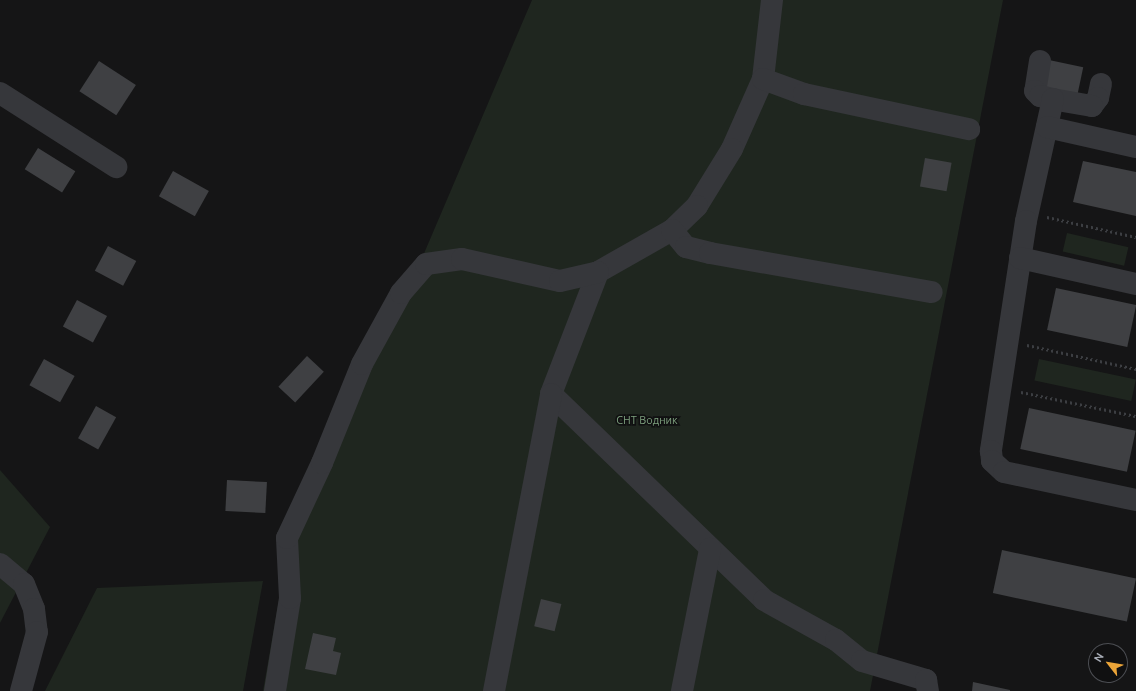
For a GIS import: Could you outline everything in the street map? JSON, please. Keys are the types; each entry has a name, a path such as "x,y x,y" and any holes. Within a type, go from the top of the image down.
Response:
{"street":[{"path":"274,691 290,598 288,538 322,463 362,364 401,293 426,264 462,259 560,281 598,272 672,230 697,206 732,149 763,80 772,0"},
{"path":"1040,61 1035,91 1040,96 1092,106 1098,98 1101,84"},
{"path":"763,80 804,94 969,129"},
{"path":"0,93 116,167"},
{"path":"1053,99 1028,213 1020,258 990,451 992,461 997,468 1004,472 1136,500"},
{"path":"1047,128 1136,147"},
{"path":"672,230 686,247 710,253 932,292"},
{"path":"1020,258 1136,284"},
{"path":"494,691 551,394 598,272"},
{"path":"551,394 764,600 836,640 862,660 926,680 928,691"},
{"path":"682,691 710,549"},
{"path":"0,564 24,584 34,609 37,632 21,691"}],"path":[{"path":"1028,213 1136,237"},
{"path":"1008,340 1136,368"},
{"path":"1000,387 1136,416"}],"green space":[{"name":"СНТ Водник","path":"532,0 1003,0 870,691 263,691 284,571 362,375 408,291"},
{"path":"1067,233 1128,247 1124,266 1063,252"},
{"path":"1039,359 1136,380 1131,401 1034,381"},
{"path":"0,470 50,527 0,623"},
{"path":"263,581 243,691 45,691 97,588"}],"building":[{"path":"1049,60 1083,67 1077,95 1043,87"},
{"path":"99,61 136,85 116,115 79,91"},
{"path":"38,148 75,171 62,193 25,169"},
{"path":"925,158 952,163 947,191 920,187"},
{"path":"1083,161 1136,172 1136,216 1073,202"},
{"path":"173,171 209,191 195,216 159,196"},
{"path":"108,246 136,261 123,286 95,271"},
{"path":"1056,288 1136,305 1127,347 1047,330"},
{"path":"77,300 107,316 93,342 63,326"},
{"path":"307,356 324,372 295,402 278,387"},
{"path":"44,359 75,376 60,402 29,385"},
{"path":"96,406 116,417 98,450 78,438"},
{"path":"1029,408 1136,431 1127,472 1020,449"},
{"path":"227,480 267,482 265,513 225,511"},
{"path":"1002,550 1136,578 1127,622 993,593"},
{"path":"541,599 561,604 555,631 534,626"},
{"path":"313,633 336,638 333,651 341,653 336,675 305,669"},
{"path":"973,682 1010,690 1010,691 972,691"}]}
